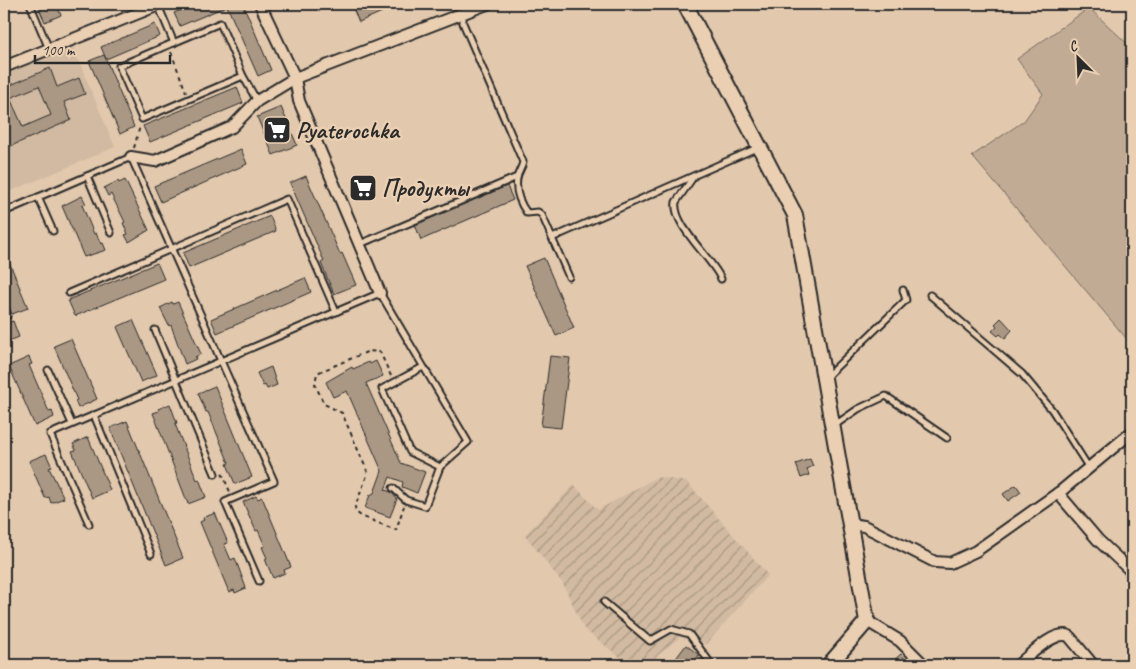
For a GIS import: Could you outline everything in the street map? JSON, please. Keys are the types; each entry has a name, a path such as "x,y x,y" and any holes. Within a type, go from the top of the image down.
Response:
{"street":[{"path":"260,4 295,78 299,100 380,293"},
{"path":"131,157 155,161 232,127 257,101 295,78 461,9 487,4"},
{"path":"685,4 795,215 867,621 900,641 924,665"},
{"path":"4,67 154,5"},
{"path":"850,524 864,526 935,562 950,563 976,551 1058,493 1132,432"},
{"path":"1058,493 1098,540 1132,572"},
{"path":"829,665 867,621"},
{"path":"1018,665 1052,638 1065,634 1069,636 1093,665"}],"lane":[{"path":"30,4 49,49"},
{"path":"154,5 174,42"},
{"path":"461,9 463,24 523,162 522,169 517,177 516,191 527,213 538,212 542,216 569,277"},
{"path":"243,76 142,119 119,66 220,23 243,76 257,101"},
{"path":"552,238 759,147"},
{"path":"4,212 131,157 274,481 225,502 258,581"},
{"path":"86,176 111,233"},
{"path":"694,176 676,202 677,216 721,278"},
{"path":"360,244 517,177"},
{"path":"38,197 52,231"},
{"path":"69,293 287,199 336,312"},
{"path":"824,380 906,300 903,290"},
{"path":"89,524 50,434 380,293 468,442 440,467 425,506 406,500 393,488"},
{"path":"930,295 1022,374 1052,410 1089,468"},
{"path":"4,307 7,316 4,317"},
{"path":"155,330 215,474"},
{"path":"423,367 382,389 410,452 440,467"},
{"path":"48,370 72,424"},
{"path":"832,427 858,409 886,396 947,438"},
{"path":"94,415 151,554"},
{"path":"604,602 650,641 671,629 689,634 712,665"}],"path":[{"path":"168,45 189,99"},
{"path":"131,157 142,119"},
{"path":"395,382 380,352 369,351 317,372 315,384 324,404 342,413 368,473 355,507 356,512 361,516 396,530 406,500"},
{"path":"215,474 222,473 233,498"}],"shaded area":[{"path":"1089,8 1132,48 1132,345 972,156 1024,121 1043,94 1017,59"},
{"path":"71,43 115,147 4,194 4,72"},
{"path":"657,477 687,482 768,575 706,644 680,637 646,665 630,665 584,629 563,584 525,535 574,485 598,510"}],"building":[{"path":"37,4 56,4 61,15 45,22"},
{"path":"196,4 243,4 271,70 258,76 227,6 180,26 174,13"},
{"path":"351,4 379,4 382,12 359,22"},
{"path":"155,24 160,36 106,59 101,47"},
{"path":"104,55 134,127 120,134 89,61"},
{"path":"50,68 57,87 79,78 85,94 64,102 71,120 4,149 4,82 6,87","holes":["39,86 51,115 23,127 10,98"]},
{"path":"237,87 243,103 150,142 143,126"},
{"path":"281,107 297,145 273,155 257,117"},
{"path":"241,149 247,164 161,202 154,186"},
{"path":"306,176 340,254 342,253 356,285 334,294 321,263 324,261 290,183"},
{"path":"125,180 149,230 129,242 125,235 128,234 123,223 125,222 111,194 108,196 104,188 118,181 119,183"},
{"path":"507,186 513,200 421,240 415,225"},
{"path":"82,196 86,204 82,205 94,234 96,233 106,250 84,257 62,206"},
{"path":"270,216 276,231 189,268 183,253"},
{"path":"4,249 28,308 12,314 4,294"},
{"path":"544,258 574,328 556,336 525,266"},
{"path":"157,263 164,279 75,316 68,300"},
{"path":"305,278 311,292 217,333 211,319"},
{"path":"172,302 173,304 178,302 201,354 195,357 196,359 185,364 171,325 169,326 160,308"},
{"path":"1001,318 1012,330 1005,338 1000,334 998,336 992,331 997,326 995,324"},
{"path":"133,320 157,375 141,382 117,327"},
{"path":"13,321 19,337 4,343 4,324"},
{"path":"71,339 97,399 78,408 75,401 77,400 54,346"},
{"path":"550,356 570,358 561,428 541,426"},
{"path":"29,357 32,364 29,365 49,412 52,411 54,417 35,426 9,366"},
{"path":"376,361 383,376 366,383 401,463 425,472 417,493 402,487 403,482 390,477 385,490 391,492 397,499 390,517 365,508 370,495 374,493 382,471 347,391 333,397 326,382 352,367 353,369"},
{"path":"271,367 277,385 267,389 265,385 263,386 257,373"},
{"path":"215,386 252,477 235,484 227,464 229,463 198,393"},
{"path":"170,404 177,423 175,424 197,480 199,479 206,497 188,504 153,413"},
{"path":"127,421 183,558 166,565 110,428"},
{"path":"88,437 110,490 92,498 72,451 76,450 73,444"},
{"path":"46,454 52,467 49,468 64,498 51,503 49,497 45,498 29,461"},
{"path":"810,459 813,466 807,469 809,475 801,478 796,464"},
{"path":"1016,485 1021,492 1008,501 1003,494"},
{"path":"256,496 258,499 262,497 291,567 284,570 285,573 273,578 262,547 265,546 243,502"},
{"path":"215,513 228,543 224,544 231,560 235,558 246,588 235,593 234,590 229,592 200,522 204,520 203,518"},
{"path":"686,645 699,655 692,665 671,665"},
{"path":"901,654 911,665 897,665 893,661"}],"place":[{"name":"Pyaterochka","path":"277,130"},
{"name":"Продукты","path":"363,188"}]}
